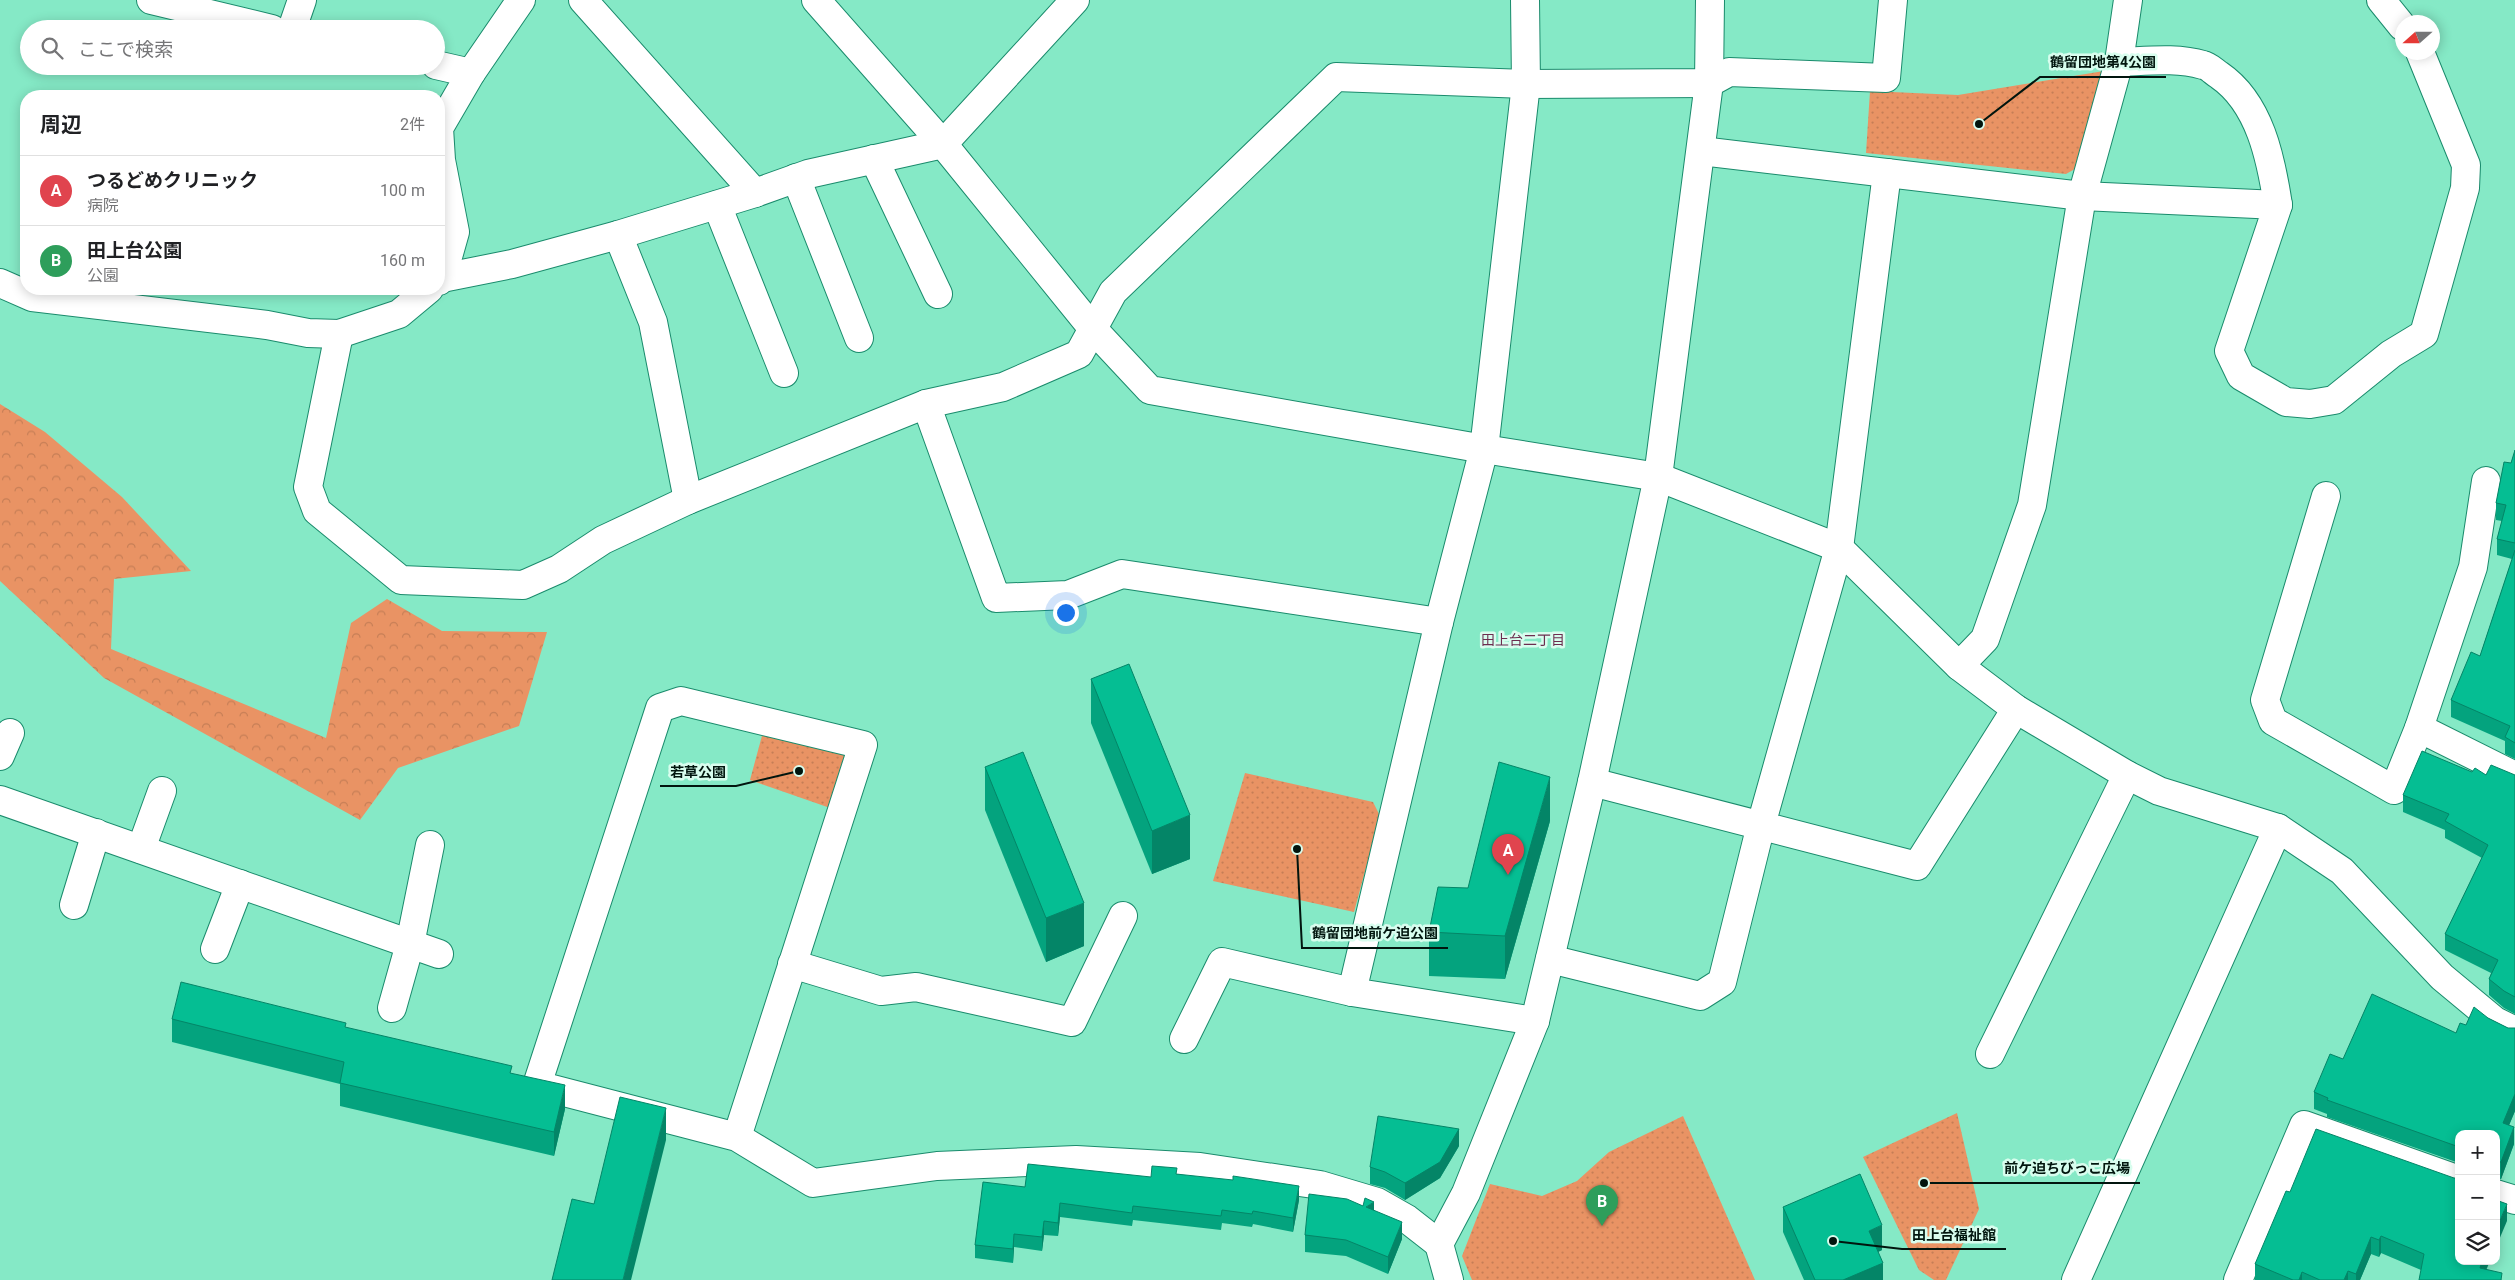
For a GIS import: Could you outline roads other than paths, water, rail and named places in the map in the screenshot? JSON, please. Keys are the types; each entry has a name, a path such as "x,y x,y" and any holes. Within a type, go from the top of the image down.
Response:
{"street":[{"path":"151,0 234,20"},
{"path":"295,20 302,0"},
{"path":"445,118 471,73 521,0"},
{"path":"583,0 755,193"},
{"path":"816,0 943,144 1093,329 1150,390 1484,449 1658,477 1839,548 1959,666 2016,709 2127,775 2158,791 2278,828 2342,871 2442,977 2495,1021 2515,1031"},
{"path":"1352,992 1439,622 1484,449 1526,84 1525,0"},
{"path":"1439,1244 1466,1193 1535,1021 1592,782 1658,477 1709,83 1710,0"},
{"path":"339,334 308,487 316,511 401,580 522,585 559,569 603,540 688,500 926,404 1003,387 1079,354 1112,292 1336,77 1526,84 1709,83 1728,72 1886,78 1893,0"},
{"path":"1959,666 1985,639 2032,505 2082,196 2119,62 2128,0"},
{"path":"2381,0 2395,17"},
{"path":"445,280 618,235 755,193 796,178 943,144 1061,5"},
{"path":"2119,62 2177,60 2205,65 2226,80 2242,96 2262,136 2273,176 2278,205 2229,351 2241,376 2286,402 2310,404 2334,400 2391,354 2424,334 2465,188 2466,166 2423,60"},
{"path":"445,67 471,73"},
{"path":"1701,152 2082,196 2278,205"},
{"path":"874,160 938,294"},
{"path":"1550,959 1700,996 1722,982 1761,825 1839,548 1887,173"},
{"path":"796,178 859,338"},
{"path":"445,182 454,232 445,258"},
{"path":"717,205 784,373"},
{"path":"618,235 653,322 688,500"},
{"path":"0,283 20,292"},
{"path":"27,295 267,325 308,333 339,334 399,314 422,295"},
{"path":"926,404 996,598 1068,595 1122,574 1439,622"},
{"path":"2326,496 2265,700 2273,721 2394,790 2419,728 2473,567 2486,481"},
{"path":"738,1137 863,745 681,701 660,708 537,1085 738,1137 813,1183 937,1166 1076,1160 1200,1167 1320,1185 1377,1202 1406,1219 1439,1244 1449,1280"},
{"path":"1592,782 1917,866 2016,709"},
{"path":"2419,728 2515,776"},
{"path":"1990,1054 2127,775"},
{"path":"141,849 162,792"},
{"path":"0,800 439,954"},
{"path":"2076,1280 2278,828"},
{"path":"74,906 96,834"},
{"path":"392,1008 410,944 430,845"},
{"path":"215,949 240,884"},
{"path":"792,964 881,991 916,987 1072,1022 1123,916"},
{"path":"1184,1039 1222,962 1352,992 1535,1021"},
{"path":"2238,1280 2304,1124 2455,1179"},
{"path":"2500,1195 2515,1200"}],"place":[{"name":"鶴留団地第4公園","path":"1979,124"},
{"name":"若草公園","path":"799,771"},
{"name":"鶴留団地前ケ迫公園","path":"1297,849"},
{"name":"つるどめクリニック","path":"1508,875"},
{"name":"前ケ迫ちびっこ広場","path":"1924,1183"},
{"name":"田上台公園","path":"1602,1226"},
{"name":"田上台福祉館","path":"1833,1241"}],"district":[{"name":"田上台二丁目","path":"1523,640"}]}
